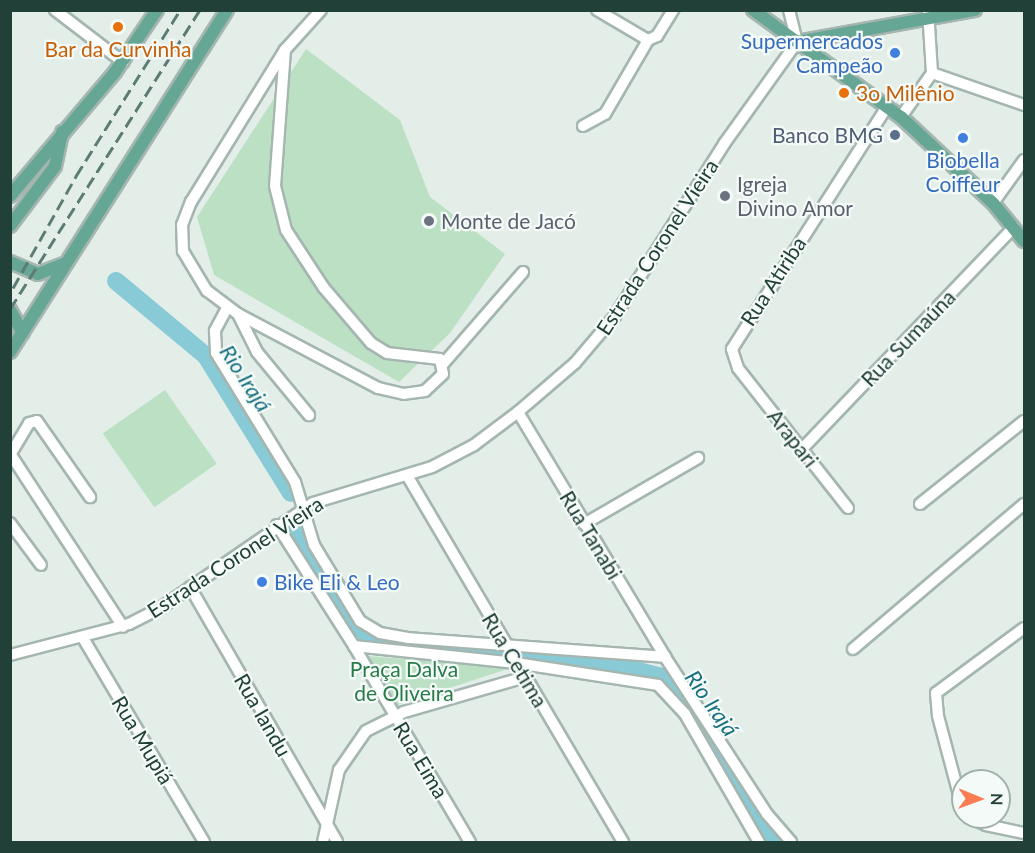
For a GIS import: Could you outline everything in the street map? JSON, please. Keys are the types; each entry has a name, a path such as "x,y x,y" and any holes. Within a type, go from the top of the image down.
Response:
{"main road":[{"path":"10,196 123,62 157,10"},
{"path":"10,352 227,10"},
{"path":"753,10 901,117 993,203 1020,234"},
{"path":"797,42 930,14 975,10"},
{"path":"10,226 55,166 63,131"},
{"path":"10,262 38,274 65,263"},
{"path":"10,310 22,333"}],"street":[{"path":"55,10 123,62"},
{"path":"321,10 285,50 191,202 182,225 181,239 188,262 207,291 227,308 387,391 425,391 440,380 443,364 523,272"},
{"path":"597,10 648,40"},
{"path":"584,126 598,120 609,108 648,40 657,36 673,10"},
{"path":"789,10 797,42"},
{"path":"901,117 932,73 930,14"},
{"name":"Estrada Coronel Vieira","path":"10,655 123,627 152,613 302,509 332,495 408,477 474,445 518,412 603,333 724,144 797,42"},
{"path":"285,50 275,186 286,230 324,288 371,343 387,353 429,356 443,364"},
{"path":"932,73 1024,105"},
{"name":"Rua Atiriba","path":"738,368 732,349 737,337 887,106"},
{"path":"993,203 1024,160"},
{"name":"Rua Sumaúna","path":"802,449 1020,234"},
{"path":"227,308 214,331 216,352 288,469 319,555 351,611 369,628 392,636 665,657"},
{"path":"238,314 257,352 309,415"},
{"name":"Arapari","path":"738,368 848,508"},
{"name":"Rua Tanabi","path":"518,412 665,657 767,814 791,843"},
{"path":"90,497 37,421 29,423 11,455 123,627"},
{"path":"920,504 1024,421"},
{"path":"584,524 698,458"},
{"name":"Rua Cetima","path":"408,477 623,843"},
{"path":"853,650 1024,504"},
{"path":"10,523 40,565"},
{"name":"Rua Eima","path":"277,525 354,645 470,843"},
{"name":"Rua Iandu","path":"190,587 337,843"},
{"path":"952,769 935,704 941,686 1024,628"},
{"name":"Rua Mupiá","path":"83,638 204,843"},
{"path":"354,645 645,680 669,693 759,843"},
{"path":"323,843 334,786 348,753 366,731 395,716 525,677"},
{"path":"1005,829 1024,833"}],"green space":[{"path":"306,49 400,120 430,197 505,254 450,333 399,382 214,275 197,217"},
{"path":"165,390 217,464 154,507 103,434"},
{"name":"Praça Dalva de Oliveira","path":"366,656 514,667 394,706"}],"waterway":[{"name":"Rio Irajá","path":"116,281 206,356 291,493"},
{"name":"Rio Irajá","path":"296,530 349,621 373,638 505,652"},
{"name":"Rio Irajá","path":"530,654 610,664 666,678 681,691 774,842"}],"railway":[{"path":"13,288 76,176 180,10"},
{"path":"10,309 200,10"}],"place":[{"name":"Bar da Curvinha","path":"118,27"},
{"name":"Supermercados Campeão","path":"895,53"},
{"name":"3o Milênio","path":"844,93"},
{"name":"Banco BMG","path":"895,135"},
{"name":"Biobella Coiffeur","path":"963,138"},
{"name":"Igreja Divino Amor","path":"725,196"},
{"name":"Monte de Jacó","path":"429,221"},
{"name":"Bike Eli & Leo","path":"262,582"}]}
